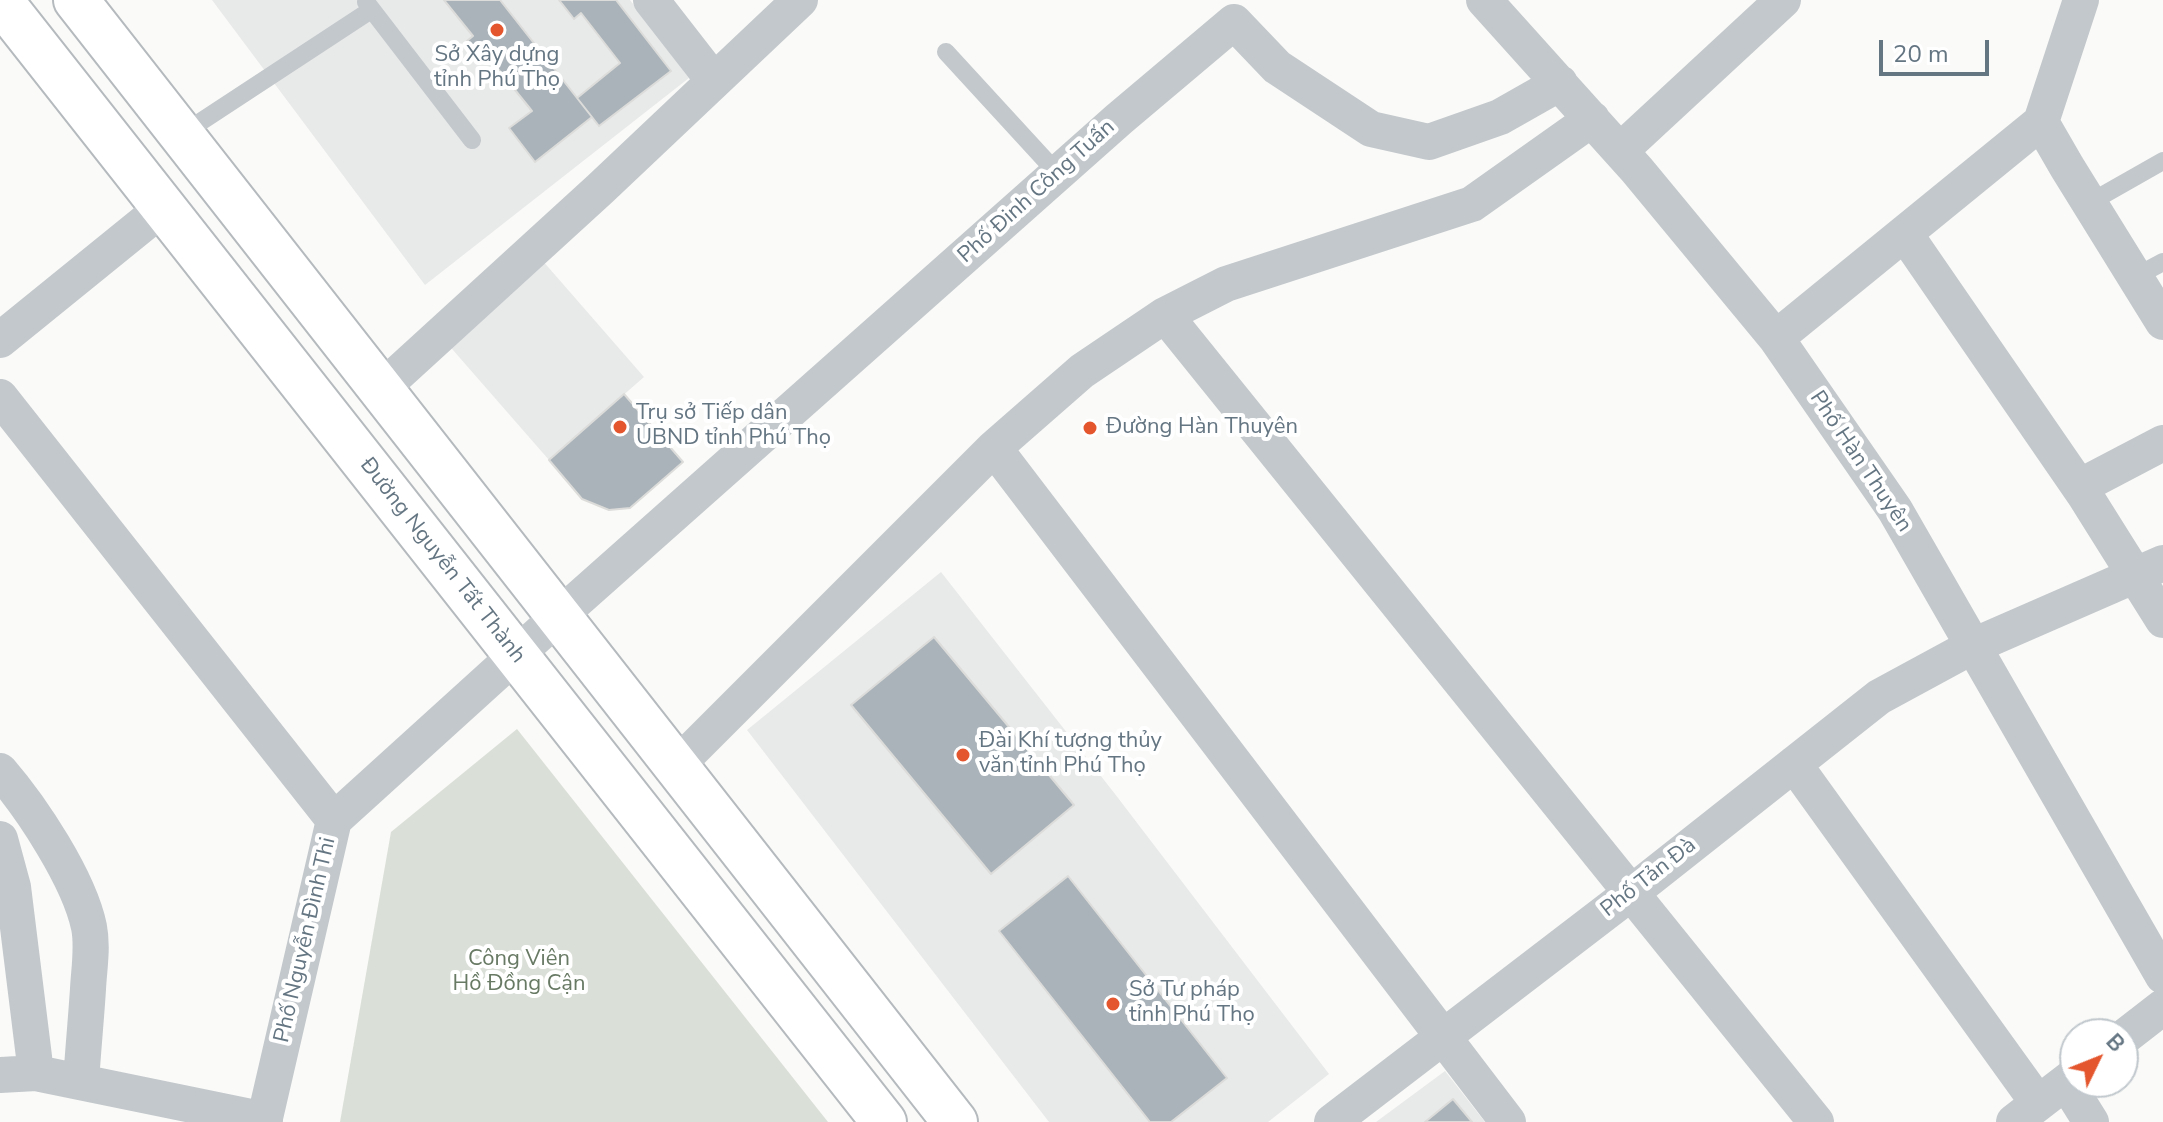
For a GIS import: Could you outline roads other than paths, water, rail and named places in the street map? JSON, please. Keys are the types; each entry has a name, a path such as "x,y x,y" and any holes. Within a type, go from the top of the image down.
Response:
{"main road":[{"name":"Đường Nguyễn Tất Thành","path":"0,0 884,1122"},
{"path":"76,0 955,1122"}],"street":[{"path":"651,0 714,81"},
{"path":"381,389 600,189 800,0"},
{"name":"Phố Hàn Thuyên","path":"1484,0 1620,151 1776,338 1895,510 2163,976"},
{"path":"1776,338 2041,122 2081,0"},
{"path":"1620,151 1773,3"},
{"name":"Phố Đinh Công Tuấn","path":"559,616 1179,68 1225,11 1277,67 1359,122 1371,129 1429,142 1500,117 1560,83"},
{"path":"676,766 994,448 1082,371 1165,315 1226,284 1472,204 1592,119"},
{"path":"2041,122 2089,203 2149,270 2163,322"},
{"path":"0,340 164,207"},
{"path":"1905,234 2079,487 2149,569 2163,620"},
{"path":"1165,315 1816,1122"},
{"path":"0,397 334,820"},
{"path":"2079,487 2163,443"},
{"path":"994,448 1508,1122"},
{"name":"Phố Tản Đà","path":"1332,1122 1631,893 1879,697 1973,646 2149,569"},
{"name":"Phố Nguyễn Đình Thi","path":"264,1121 334,820 559,616"},
{"path":"1794,764 2048,1095 2091,1122"},
{"path":"0,771 58,854 89,926 91,950 81,1082"},
{"path":"0,839 13,887 36,1073"},
{"path":"2139,1026 2163,1007"},
{"path":"0,1075 36,1073 264,1121"}],"lane":[{"path":"182,134 368,5 472,140"},
{"path":"946,52 1058,174"},
{"path":"2089,203 2163,161"}],"place":[{"name":"Sở Xây dựng tỉnh Phú Thọ","path":"497,30"},
{"name":"Trụ sở Tiếp dân UBND tỉnh Phú Thọ","path":"620,427"},
{"name":"Đường Hàn Thuyên","path":"1090,428"},
{"name":"Đài Khí tượng thủy văn tỉnh Phú Thọ","path":"963,755"},
{"name":"Sở Tư pháp tỉnh Phú Thọ","path":"1113,1004"}],"park label":[{"name":"Công Viên Hồ Đồng Cận","path":"519,972"}]}
